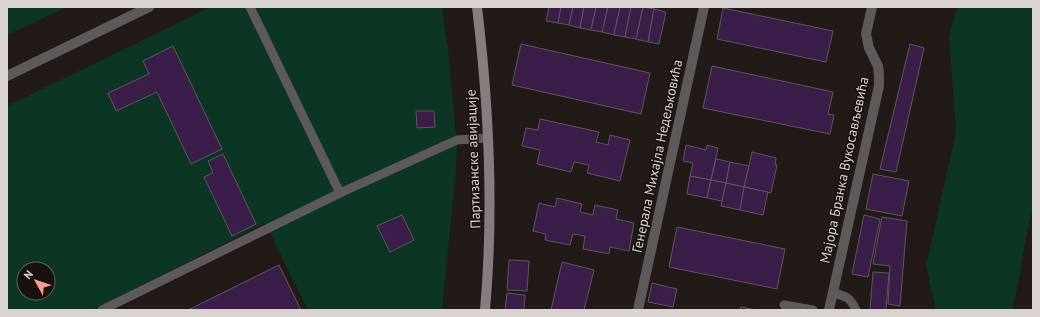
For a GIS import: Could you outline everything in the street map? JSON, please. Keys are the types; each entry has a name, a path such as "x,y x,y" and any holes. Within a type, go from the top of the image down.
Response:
{"street":[{"path":"7,76 150,7"},
{"name":"Партизанске авијације","path":"477,7 484,75 488,138 488,265 485,310"},
{"name":"Генерала Михајла Недељковића","path":"638,310 704,7"},
{"name":"Мајора Бранка Вукосављевића","path":"829,310 878,86 878,66 869,48 866,34 872,7"}],"lane":[{"path":"250,7 340,193"},
{"path":"102,310 340,193 457,140 488,138"},
{"path":"833,293 846,296 856,310"},
{"path":"784,304 814,310"}],"green space":[{"path":"7,7 67,7 7,35"},
{"path":"211,7 442,7 448,49 457,147 442,310 308,310 265,223 93,310 7,310 7,106"},
{"path":"957,7 1033,7 1033,201 1013,310 936,310 926,266 956,131 949,37"}],"building":[{"path":"549,7 561,7 558,23 546,21"},
{"path":"561,7 573,7 569,25 558,23"},
{"path":"573,7 584,7 580,28 569,25"},
{"path":"584,7 596,7 591,30 580,28"},
{"path":"596,7 608,7 602,32 591,30"},
{"path":"608,7 620,7 614,35 602,32"},
{"path":"620,7 631,7 625,37 614,35"},
{"path":"631,7 643,7 636,39 625,37"},
{"path":"643,7 654,9 648,42 636,39"},
{"path":"723,8 833,31 826,62 717,39"},
{"path":"654,9 666,12 659,44 648,42"},
{"path":"521,44 650,73 641,114 512,85"},
{"path":"910,44 924,48 896,172 880,169"},
{"path":"173,46 222,149 191,164 157,92 116,111 108,93 149,74 143,61"},
{"path":"712,66 833,92 828,114 834,115 830,134 703,108"},
{"path":"416,111 434,111 435,127 417,128"},
{"path":"540,119 599,132 596,142 608,145 610,135 630,140 620,181 587,173 589,165 574,162 571,172 537,164 540,150 522,146 526,128 538,130"},
{"path":"686,145 706,150 707,145 718,148 711,180 690,176 693,163 683,161"},
{"path":"752,152 776,158 775,165 777,165 771,193 744,187"},
{"path":"223,154 256,224 232,236 204,177 213,173 208,161"},
{"path":"716,159 730,162 726,183 711,180"},
{"path":"730,162 749,166 744,187 726,183"},
{"path":"873,174 909,181 902,216 866,209"},
{"path":"690,176 711,180 707,198 687,194"},
{"path":"711,180 726,183 722,201 707,198"},
{"path":"726,183 744,187 740,210 721,206"},
{"path":"744,187 768,192 763,215 740,210"},
{"path":"557,198 582,204 580,212 593,215 595,205 618,210 616,219 634,223 629,251 610,247 609,254 583,249 585,236 573,234 570,245 545,240 546,234 533,231 539,203 555,207"},
{"path":"402,215 414,240 390,252 377,226"},
{"path":"864,215 880,219 868,277 852,274"},
{"path":"882,217 907,221 900,306 888,304 890,266 873,264"},
{"path":"677,227 785,249 777,289 669,267"},
{"path":"509,260 529,261 527,291 507,290"},
{"path":"562,262 594,270 584,310 551,310"},
{"path":"279,265 301,310 188,310"},
{"path":"873,272 889,273 886,310 870,310"},
{"path":"652,283 677,289 673,307 648,302"},
{"path":"507,293 525,295 524,310 505,310"},
{"path":"741,307 756,310 740,310"}]}
